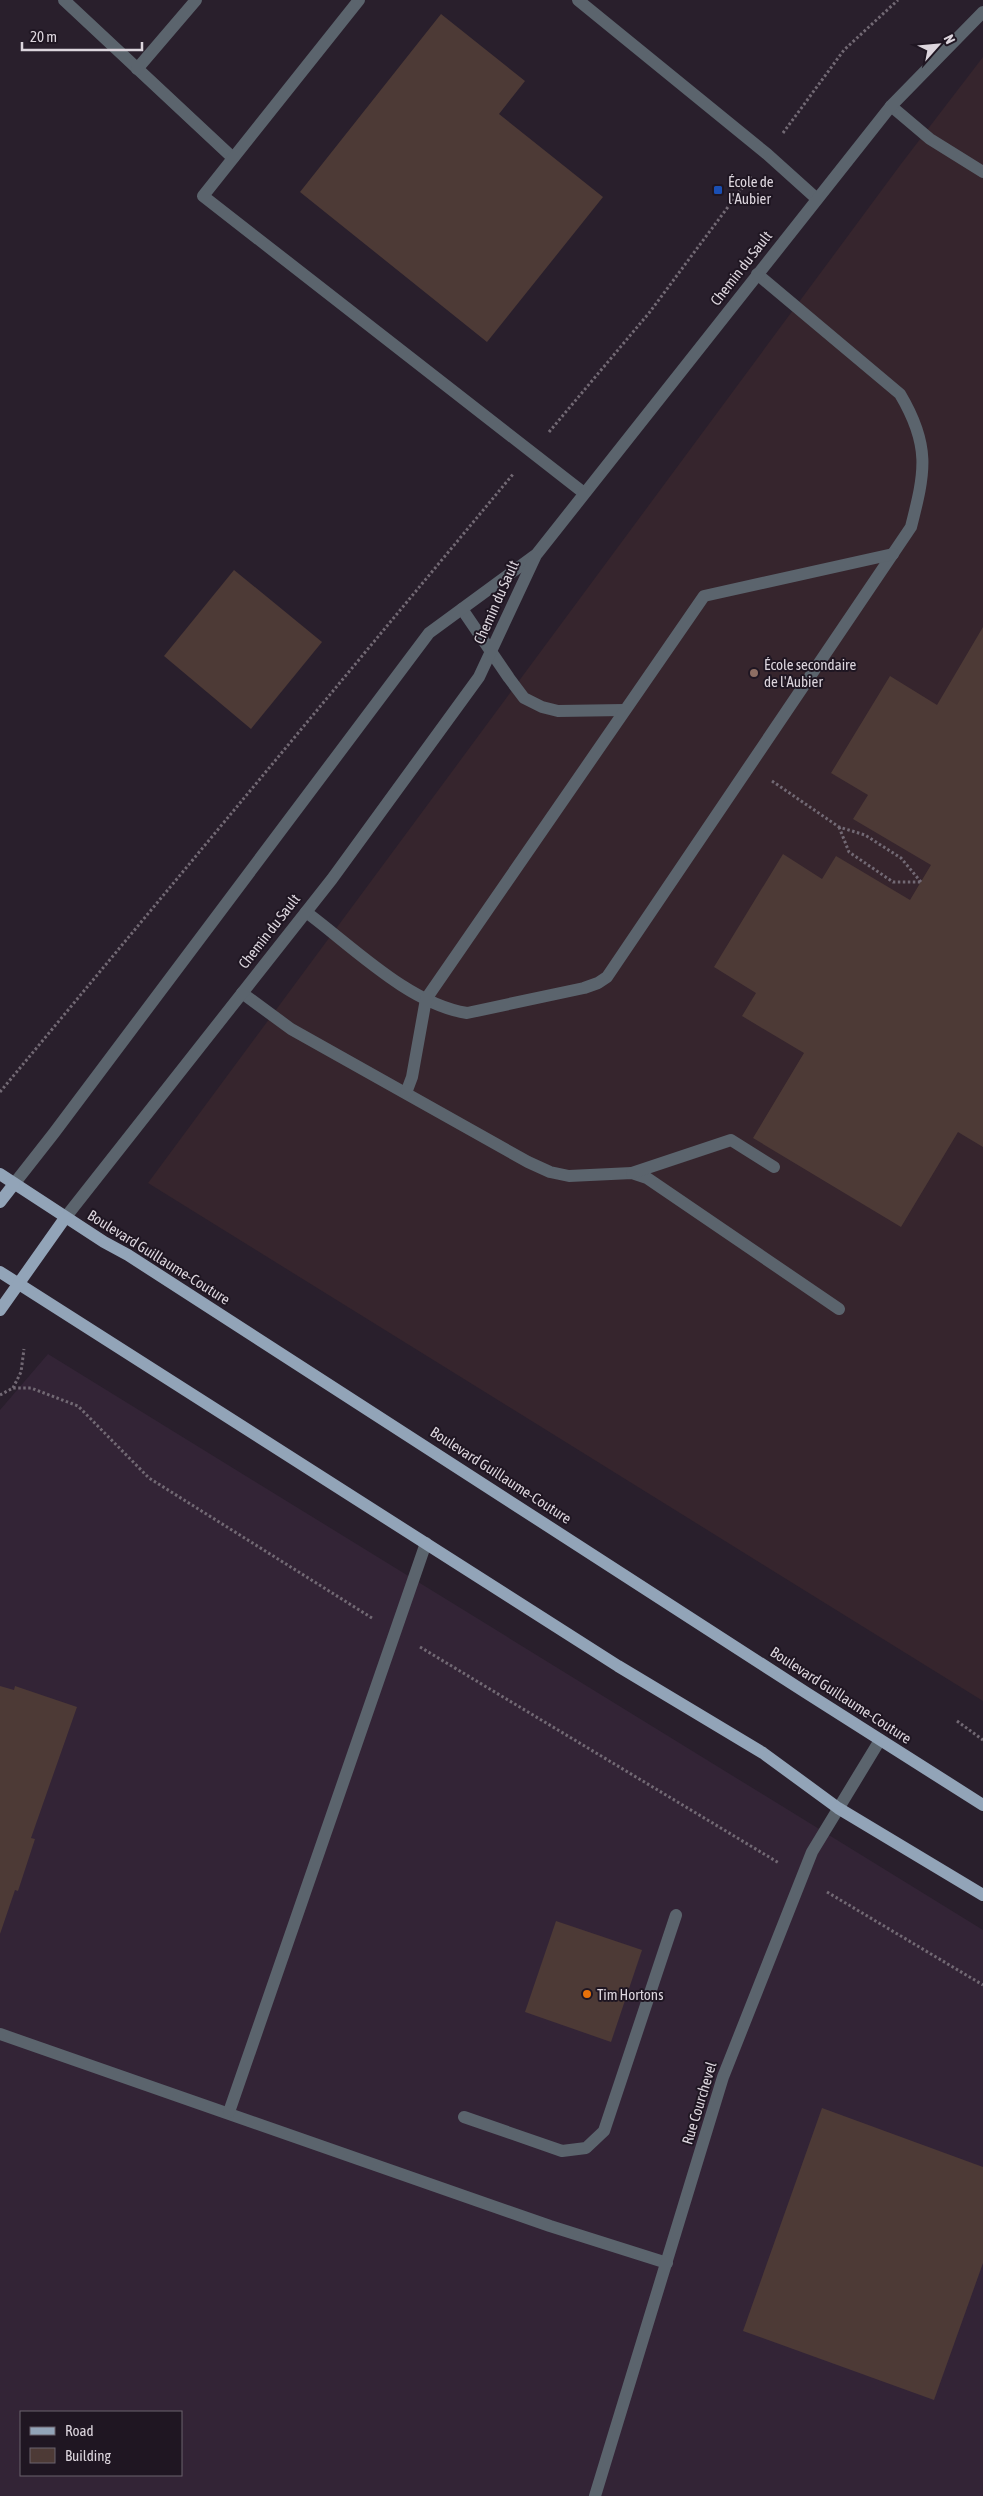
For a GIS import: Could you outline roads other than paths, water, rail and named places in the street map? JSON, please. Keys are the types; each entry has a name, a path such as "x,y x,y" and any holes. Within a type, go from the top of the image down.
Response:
{"main road":[{"name":"Boulevard Guillaume-Couture","path":"0,1174 65,1218 128,1255 983,1805"},
{"name":"Chemin du Sault","path":"0,1202 14,1184"},
{"name":"Chemin du Sault","path":"0,1310 20,1285 65,1218"},
{"path":"0,1272 618,1666 763,1753 838,1808 983,1896"}],"street":[{"path":"64,0 233,158"},
{"path":"137,68 196,0"},
{"path":"359,0 202,196 584,493"},
{"path":"578,0 767,154 817,199"},
{"name":"Chemin du Sault","path":"65,1218 306,912 479,677 536,555 891,106 983,12"},
{"path":"891,106 930,140 983,172"},
{"path":"306,912 349,944 389,979 447,1010 467,1013 584,988 607,977 911,527 923,482 922,442 911,413 900,394 757,274"},
{"path":"406,1093 412,1077 426,998 704,596 893,554"},
{"name":"Chemin du Sault","path":"14,1184 429,633 536,555"},
{"path":"462,609 491,654 524,698 542,707 558,711 624,710"},
{"path":"242,993 291,1028 528,1162 550,1172 569,1176 592,1177 632,1173 731,1140 774,1167"},
{"path":"632,1173 647,1178 840,1309"},
{"path":"229,2112 426,1543"},
{"name":"Rue Courchevel","path":"595,2496 722,2078 812,1852 880,1740"},
{"path":"464,2117 562,2151 586,2148 604,2131 676,1915"},
{"path":"0,2034 229,2112 550,2226 667,2264"}],"place":[{"name":"École de l'Aubier","path":"718,190"},
{"name":"École secondaire de l'Aubier","path":"754,673"},
{"name":"Tim Hortons","path":"587,1994"}]}
